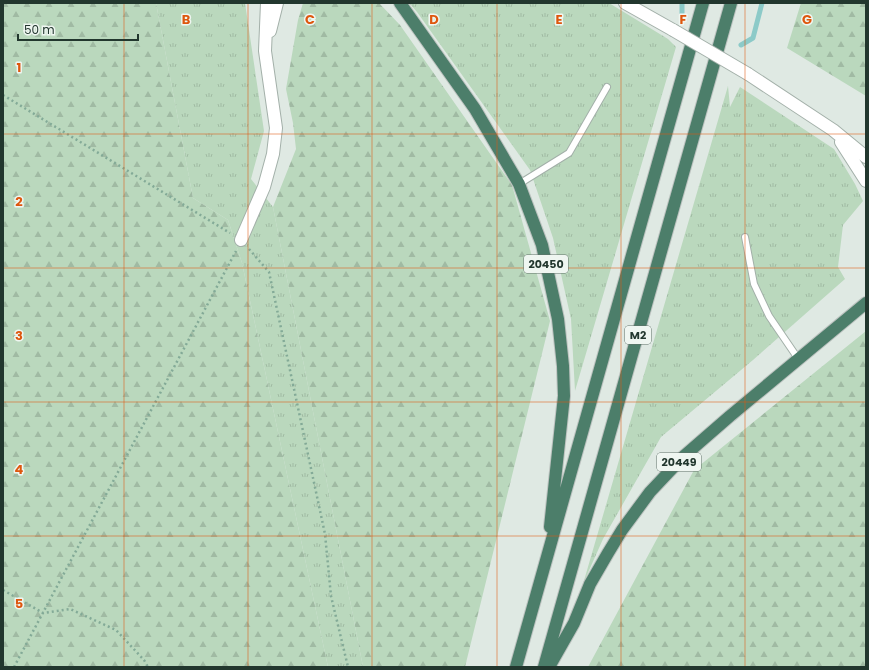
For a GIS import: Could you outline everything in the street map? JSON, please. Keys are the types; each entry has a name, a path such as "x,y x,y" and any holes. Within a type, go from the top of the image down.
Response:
{"highway":[{"name":"20450","path":"400,3 475,109 519,184 542,245 558,318 563,366 564,396 546,562"},
{"name":"M2","path":"516,667 703,3"},
{"name":"M2","path":"544,667 731,3"},
{"name":"20449","path":"549,667 574,623 590,584 622,530 650,492 684,456 866,303"}],"street":[{"path":"241,240 264,187 273,154 276,128 265,51 266,3"},
{"path":"265,51 277,3"},
{"path":"625,3 748,74 833,130 866,157"},
{"path":"833,130 853,158 866,181"}],"lane":[{"path":"519,184 569,153 607,87"},
{"path":"745,237 754,284 769,316 799,360"}],"path":[{"path":"3,95 241,240 270,272 325,534 330,596 348,667"},
{"path":"14,667 241,240"},
{"path":"3,590 43,613 70,609 116,630 144,660 148,667"}],"green space":[{"path":"3,3 156,3 193,198 228,220 242,263 328,667 3,667"},
{"path":"156,3 245,3 264,131 251,179 273,207 363,667 328,667 242,263 228,220 193,198"},
{"path":"303,3 379,3 400,25 512,185 550,321 465,667 363,667 273,207 296,149 293,123 286,89 298,20"},
{"path":"409,3 609,3 668,39 676,47 575,391 571,319 553,238 530,170"},
{"path":"801,3 866,3 866,96 787,48"},
{"path":"728,86 730,107 740,87 834,149 855,184 863,201 843,225 838,267 845,279 753,360 661,437 603,539 583,584"},
{"path":"866,331 866,667 588,667 694,470"}],"waterway":[{"path":"682,3 682,13"},
{"path":"741,45 753,38 762,3"}]}
